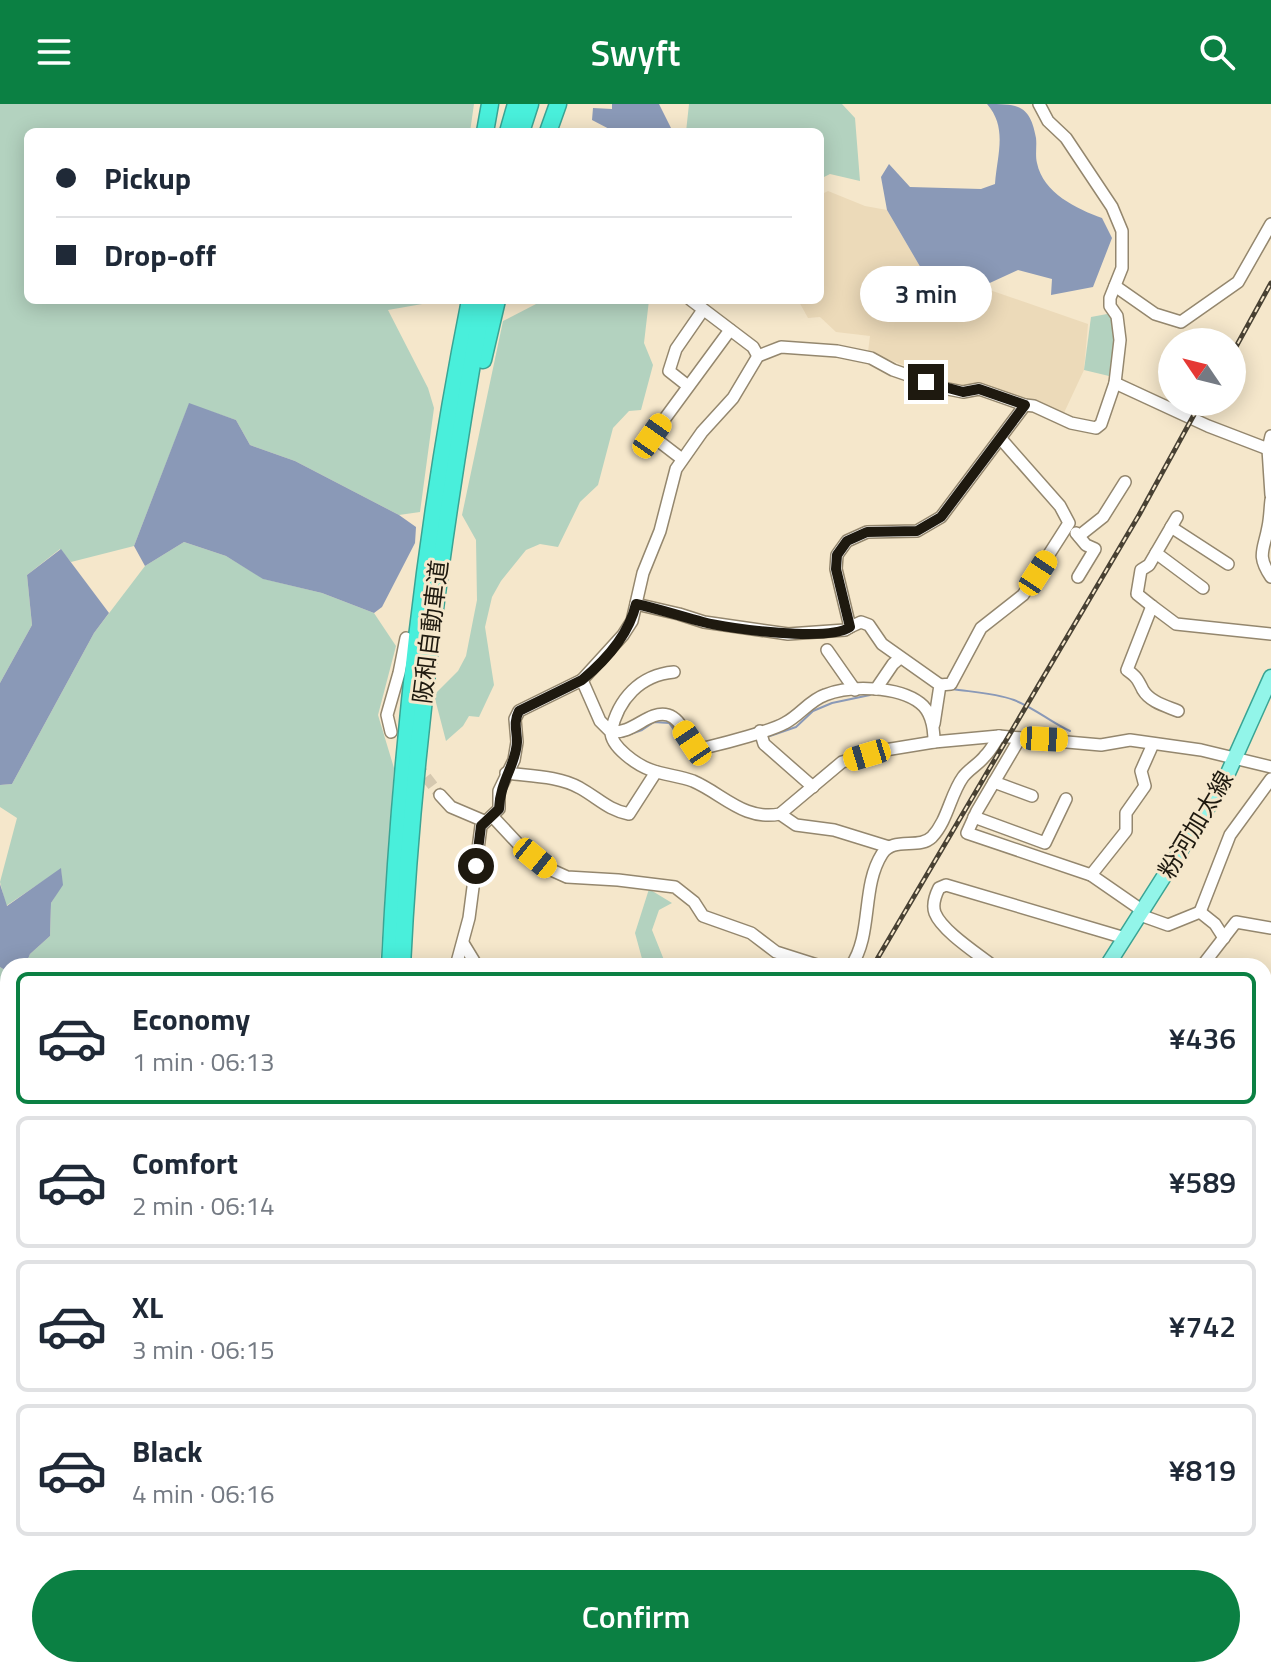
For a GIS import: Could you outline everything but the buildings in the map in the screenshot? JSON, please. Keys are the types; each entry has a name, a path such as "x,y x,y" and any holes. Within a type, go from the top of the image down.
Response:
{"highway":[{"path":"486,128 490,104"},
{"path":"509,128 516,104"},
{"path":"523,126 531,104"},
{"path":"549,128 558,104"},
{"path":"441,460 458,304"},
{"name":"阪和自動車道","path":"391,958 408,712 441,460 469,304"},
{"name":"阪和自動車道","path":"403,958 419,731 447,513 482,304"},
{"path":"447,513 496,304"}],"main road":[{"name":"粉河加太線","path":"1112,958 1224,782 1271,677"}],"street":[{"path":"457,958 463,943 489,819 499,809 499,791 514,760 517,742 515,719 519,711 582,680 623,635 632,621 643,573 660,531 669,491 682,459 733,398 758,356 781,347 837,351 871,358 893,370 948,389 963,392 979,389 1034,406 1071,423 1096,428 1101,424 1115,383 1120,340 1117,316 1110,306 1110,298 1122,268 1122,231 1112,207 1066,138 1048,121 1039,104"},
{"path":"1115,286 1155,314 1181,322 1238,282 1271,224"},
{"path":"696,304 753,347 758,356"},
{"path":"688,386 669,371 676,349 703,310"},
{"path":"682,459 652,436 730,330"},
{"path":"1115,383 1268,449"},
{"path":"850,627 836,569 837,555 847,541 867,532 917,531 941,517 1025,405"},
{"path":"1271,436 1268,449 1271,497 1261,553 1262,564 1271,577"},
{"path":"1001,439 1060,506 1086,545 1095,549 1078,577"},
{"path":"1079,536 1103,517 1125,482"},
{"path":"1228,564 1174,522 1149,565 1141,570 1137,594 1176,624 1271,634"},
{"path":"636,604 704,622 788,634 839,632 861,622 869,625 882,644 900,658 940,685 951,684 988,621 1023,595 1069,523"},
{"path":"1156,553 1203,588"},
{"path":"1152,606 1127,670 1140,679 1144,692 1157,703 1178,711"},
{"path":"391,732 387,715 406,638"},
{"path":"827,650 855,690"},
{"path":"876,689 900,658"},
{"path":"674,672 658,673 642,681 628,695 615,716 611,732 611,739 616,745 647,769 694,781 742,810 754,814 780,814 796,825 834,830 889,847 931,838 951,806 960,781 984,757 999,736"},
{"path":"582,680 600,721 611,732 624,733 651,717 665,714 676,719 692,743 705,748 784,724 824,695 855,690 897,691 922,704 934,724"},
{"path":"934,742 940,685"},
{"path":"760,731 764,744 813,787"},
{"path":"780,814 842,762 885,750 934,742 999,736 1101,745 1130,740 1201,750 1271,767"},
{"path":"1020,738 967,833 1091,875 1142,913 1168,925 1200,912 1230,835 1271,779"},
{"path":"1091,875 1126,831 1126,813 1145,786 1141,771 1153,744"},
{"path":"506,773 566,782 580,788 608,809 629,814 656,772"},
{"path":"994,782 1032,796"},
{"path":"440,795 451,807 489,819 547,868 567,877 675,887 694,902 703,916 751,933 776,952 795,958"},
{"path":"974,817 1045,843 1066,799"},
{"path":"856,958 875,870 883,852 889,847"},
{"path":"984,958 941,922 935,912 934,900 939,888 946,885 1125,938"},
{"path":"1200,912 1215,924 1224,938"},
{"path":"1208,958 1236,922 1271,928"},
{"path":"463,943 472,958"}],"shaded area":[{"path":"828,191 865,206 887,210 932,287 981,287 1088,324 1084,370 1063,415 981,384 963,387 868,352 870,336 836,332 820,317 808,318 800,304 824,304 824,193"}],"green space":[{"path":"0,104 474,104 471,128 24,128 24,304 422,304 388,310 428,388 434,408 420,512 399,515 295,461 250,445 236,420 189,404 134,546 71,562 60,549 27,575 32,625 0,683"},
{"path":"689,104 842,104 855,118 860,181 830,174 824,177 824,128 686,128"},
{"path":"536,304 649,304 644,343 653,365 641,410 629,411 613,428 598,485 580,502 558,547 540,544 526,550 492,597 485,627 494,685 479,717 469,716 446,741 434,695 458,671 466,656 477,600 476,540 462,515 503,321"},
{"path":"1107,314 1113,317 1116,339 1109,376 1084,370 1091,317"},
{"path":"184,542 226,556 264,579 322,593 374,613 396,646 378,715 394,768 381,958 28,958 50,936 51,903 62,885 61,869 6,906 0,882 17,818 0,807 0,785 12,784 94,633 145,566"},
{"path":"649,889 672,903 659,910 652,930 663,958 642,958 635,933"}],"water":[{"path":"612,104 659,104 671,128 607,128 592,120 593,108 612,109"},
{"path":"987,104 1014,106 1026,112 1036,138 1040,174 1046,183 1072,205 1102,218 1112,238 1093,287 1051,295 1052,279 1018,270 981,287 932,287 887,210 881,177 889,164 910,187 981,189 995,184 999,132"},
{"path":"189,403 236,420 250,445 295,461 416,527 415,543 382,607 374,613 322,593 263,579 226,556 184,542 145,566 134,546"},
{"path":"61,549 109,613 94,633 12,784 0,785 0,683 32,625 27,575"},
{"path":"61,868 63,885 51,903 50,936 28,958 0,958 0,884 7,906"}],"waterway":[{"path":"952,689 1014,700 1070,731"},
{"path":"767,737 796,727 813,711 832,703 870,695"},
{"path":"622,737 654,722 669,723 687,747 702,753"}],"tunnel":[{"path":"416,764 440,795"}],"railway":[{"path":"1246,329 1271,283"},
{"path":"878,958 1139,515 1193,416"}],"route":[{"path":"476,866 481,826 499,809 499,791 514,760 517,742 515,719 519,711 589,674 623,635 632,621 636,604 704,622 788,634 839,632 850,627 836,569 837,555 847,541 867,532 917,531 941,517 1025,405 979,389 963,392 926,382"}]}
